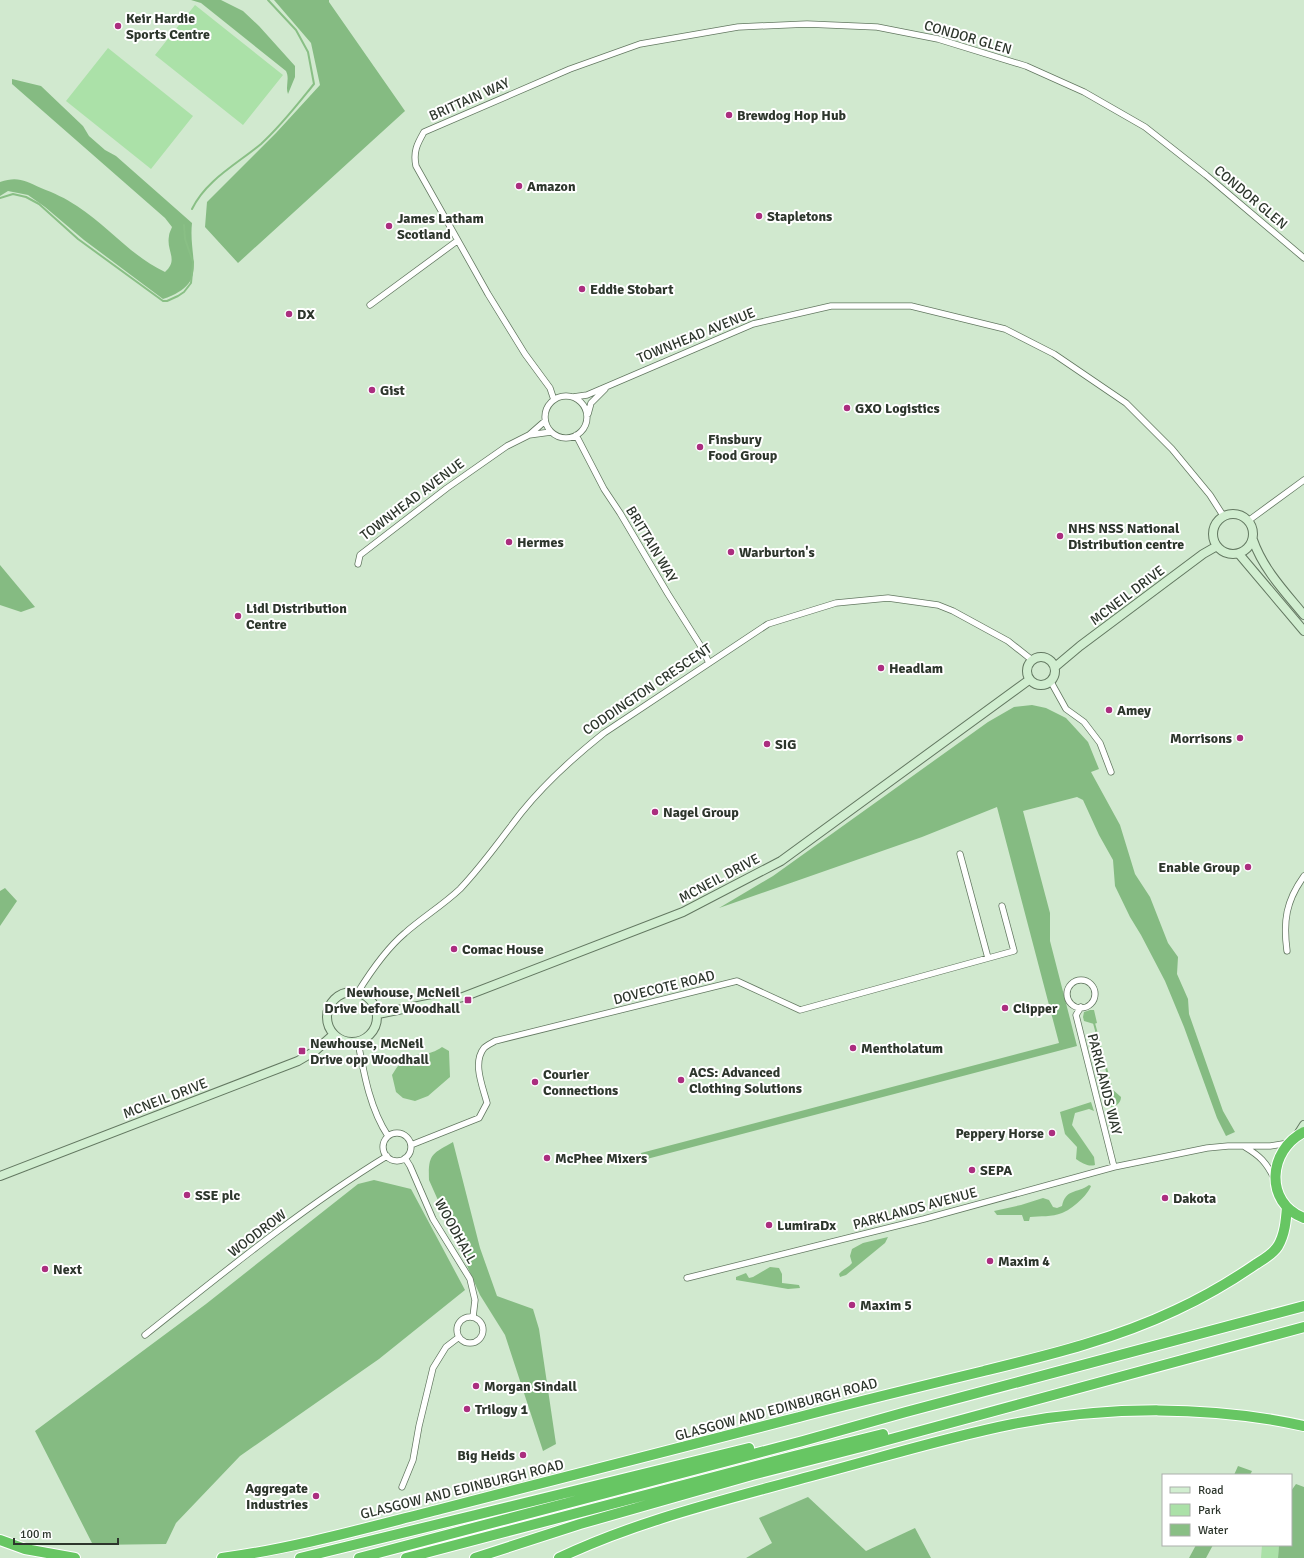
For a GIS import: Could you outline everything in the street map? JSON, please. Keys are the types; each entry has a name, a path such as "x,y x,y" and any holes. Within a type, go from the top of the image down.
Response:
{"highway":[{"path":"1301,1134 1289,1143 1282,1151 1278,1160 1275,1180 1279,1194 1287,1207 1294,1213 1304,1218"},
{"name":"GLASGOW AND EDINBURGH ROAD","path":"222,1558 260,1553 560,1480 872,1398 1064,1351 1129,1330 1174,1311 1220,1288 1274,1251 1279,1244 1285,1228 1287,1207"},
{"path":"359,1558 803,1441 906,1412 1304,1306"},
{"path":"474,1558 618,1513 1029,1400 1304,1327"},
{"path":"406,1558 794,1456 1029,1400"},
{"path":"559,1558 608,1536 676,1514 938,1442 1020,1423 1091,1414 1158,1411 1239,1415 1304,1426"},
{"path":"300,1558 906,1412"},
{"path":"329,1558 416,1538 444,1536"},
{"path":"0,1540 25,1549 75,1558"}],"street":[{"name":"CONDOR GLEN","path":"570,69 640,44 738,27 807,24 877,27 938,38 1026,66 1084,92 1145,127 1206,175 1304,258"},
{"name":"BRITTAIN WAY","path":"554,400 550,388 520,347 458,241 416,166 414,156 418,142 424,132 570,69"},
{"path":"370,306 458,241"},
{"name":"TOWNHEAD AVENUE","path":"573,397 587,395 753,324 831,306 911,306 1005,329 1054,354 1126,403 1172,449 1210,495 1224,517"},
{"name":"TOWNHEAD AVENUE","path":"587,417 591,403 608,386"},
{"path":"560,397 573,397 583,405 587,417 583,429 576,435 568,438 562,438 551,432 545,421 547,409 554,400 560,397"},
{"name":"TOWNHEAD AVENUE","path":"358,564 360,555 447,488 507,446 529,435 545,421"},
{"name":"TOWNHEAD AVENUE","path":"529,435 551,432"},
{"name":"BRITTAIN WAY","path":"576,435 604,489 702,648 709,663"},
{"path":"1248,521 1304,480"},
{"path":"1230,514 1237,514 1248,521 1252,527 1254,533 1253,540 1245,551 1239,554 1227,553 1217,546 1213,534 1218,521 1224,517 1230,514"},
{"path":"1253,540 1257,553 1276,581 1304,615"},
{"name":"MCNEIL DRIVE","path":"1055,667 1080,646 1203,554 1217,546"},
{"path":"1239,554 1304,631"},
{"name":"CODDINGTON CRESCENT","path":"358,992 374,967 404,934 459,889 498,844 522,812 577,754 604,733 768,624 836,603 888,598 938,605 953,611 1008,641 1032,660"},
{"path":"1039,657 1046,658 1051,661 1055,667 1055,675 1051,682 1038,685 1029,680 1027,674 1028,667 1032,660 1039,657"},
{"name":"MCNEIL DRIVE","path":"378,1014 463,997 683,912 781,860 1029,680"},
{"path":"1051,682 1066,709 1084,722 1100,743 1111,772"},
{"path":"960,854 988,958"},
{"path":"1287,951 1285,921 1295,888 1304,876"},
{"name":"DOVECOTE ROAD","path":"411,1145 479,1118 487,1103 478,1070 480,1056 485,1048 495,1041 737,981 800,1010 1014,951 1002,906"},
{"path":"1081,980 1090,983 1095,992 1094,999 1091,1003 1088,1006 1081,1007 1072,1004 1068,998 1071,984 1081,980"},
{"path":"358,992 371,1000 376,1007 378,1014 375,1029 365,1040 358,1042 345,1042 333,1035 328,1027 328,1010 332,1002 344,993 358,992"},
{"name":"PARKLANDS WAY","path":"1081,1007 1076,1015 1114,1167"},
{"name":"MCNEIL DRIVE","path":"0,1176 298,1061 315,1051 333,1035"},
{"path":"358,1042 372,1102 388,1136"},
{"path":"1301,1134 1304,1125"},
{"path":"395,1133 403,1134 407,1137 411,1145 410,1153 405,1158 394,1160 387,1156 384,1145 388,1136 395,1133"},
{"name":"PARKLANDS AVENUE","path":"687,1278 909,1223 1114,1167 1207,1148 1228,1146 1270,1146 1289,1143"},
{"path":"1245,1147 1262,1158 1275,1180"},
{"name":"WOODROW","path":"145,1335 235,1264 343,1184 387,1156"},
{"name":"WOODHALL","path":"405,1158 410,1166 433,1219 470,1279 475,1300 473,1317"},
{"path":"473,1317 483,1326 483,1331 481,1338 477,1342 469,1343 463,1341 457,1330 460,1322 467,1318 473,1317"},
{"path":"402,1487 412,1460 433,1368 446,1348 459,1336"}],"green space":[{"path":"195,5 283,75 243,125 155,55"},
{"path":"108,48 193,116 151,169 66,101"},
{"path":"1262,1546 1279,1546 1278,1558 1261,1558"}],"shaded area":[{"path":"191,0 221,0 243,11 259,26 295,66 295,77 288,94 288,77 286,71 201,3"},
{"path":"274,0 329,0 405,111 238,263 205,227 207,202 276,133 320,85 311,43"},
{"path":"12,79 41,86 83,126 89,136 105,150 116,156 192,223 194,269 192,278 187,286 178,293 163,299 84,240 45,207 28,195 8,191 0,196 0,182 17,179 30,183 77,206 99,222 141,258 165,272 169,268 172,259 169,246 169,234 172,227 165,218 12,84"},
{"path":"0,565 35,607 21,612 0,605"},
{"path":"1032,705 1046,708 1066,718 1088,742 1099,769 1091,772 1120,825 1135,874 1150,897 1168,943 1178,957 1177,974 1188,999 1189,1014 1223,1111 1235,1132 1226,1136 1217,1118 1184,1027 1165,981 1115,886 1113,860 1099,835 1083,800 1077,797 1023,811 1050,913 1050,941 1077,1046 643,1160 641,1153 1059,1043 997,807 922,837 719,908 773,876 988,722 1014,707"},
{"path":"5,888 17,901 0,926 0,891"},
{"path":"453,1142 480,1248 497,1296 533,1309 539,1329 556,1444 543,1451 505,1335 480,1295 429,1180 429,1165 433,1156 440,1149"},
{"path":"374,1180 411,1189 465,1290 379,1359 240,1456 176,1523 166,1544 93,1545 35,1431 206,1304 358,1184"},
{"path":"1238,1466 1252,1471 1250,1474 1234,1474"},
{"path":"1296,1484 1304,1487 1304,1558 1278,1558 1279,1546 1292,1546 1292,1490"},
{"path":"808,1497 866,1551 915,1528 931,1558 746,1558 772,1543 759,1518"},
{"path":"1195,1546 1212,1546 1206,1558 1189,1558"}],"water":[{"path":"1094,1010 1097,1023 1094,1024 1084,1021 1084,1012"},
{"path":"442,1047 449,1051 450,1077 428,1096 415,1101 403,1098 396,1092 392,1075 402,1061 412,1056 432,1052"},
{"path":"1112,1089 1121,1097 1121,1099 1117,1105 1107,1107 1112,1100"},
{"path":"1091,1102 1094,1111 1089,1109 1075,1113 1072,1125 1094,1157 1095,1165 1085,1164 1076,1159 1077,1147 1065,1134 1060,1112"},
{"path":"1089,1185 1091,1186 1089,1190 1079,1202 1070,1209 1058,1214 1030,1217 1029,1221 1024,1221 1022,1215 997,1215 994,1211 1043,1198 1049,1200 1053,1207 1057,1208 1062,1206 1066,1196"},
{"path":"888,1237 885,1243 846,1275 840,1277 839,1274 852,1263 850,1256 852,1249 863,1243"},
{"path":"770,1267 779,1268 782,1274 782,1283 799,1285 800,1288 788,1289 736,1280 736,1277 746,1273 749,1278 753,1277"}],"waterway":[{"path":"192,209 205,189 261,144 289,115 314,84 308,52 296,30 268,0"},
{"path":"0,198 13,194 26,197 39,204 78,239 163,301 167,301 178,296 184,292 191,283 193,262 185,239 184,225"},
{"path":"1094,1023 1112,1090"}],"place":[{"name":"Keir Hardie Sports Centre","path":"118,26"},
{"name":"Brewdog Hop Hub","path":"729,115"},
{"name":"Amazon","path":"519,186"},
{"name":"Stapletons","path":"759,216"},
{"name":"James Latham Scotland","path":"389,226"},
{"name":"Eddie Stobart","path":"582,289"},
{"name":"DX","path":"289,314"},
{"name":"Gist","path":"372,390"},
{"name":"GXO Logistics","path":"847,408"},
{"name":"Finsbury Food Group","path":"700,447"},
{"name":"NHS NSS National Distribution centre","path":"1060,536"},
{"name":"Hermes","path":"509,542"},
{"name":"Warburton's","path":"731,552"},
{"name":"Lidl Distribution Centre","path":"238,616"},
{"name":"Headlam","path":"881,668"},
{"name":"Amey","path":"1109,710"},
{"name":"Morrisons","path":"1240,738"},
{"name":"SIG","path":"767,744"},
{"name":"Nagel Group","path":"655,812"},
{"name":"Enable Group","path":"1248,867"},
{"name":"Comac House","path":"454,949"},
{"name":"Newhouse, McNeil Drive before Woodhall","path":"468,1000"},
{"name":"Clipper","path":"1005,1008"},
{"name":"Mentholatum","path":"853,1048"},
{"name":"Newhouse, McNeil Drive opp Woodhall","path":"302,1051"},
{"name":"ACS: Advanced Clothing Solutions","path":"681,1080"},
{"name":"Courier Connections","path":"535,1082"},
{"name":"Peppery Horse","path":"1052,1133"},
{"name":"McPhee Mixers","path":"547,1158"},
{"name":"SEPA","path":"972,1170"},
{"name":"SSE plc","path":"187,1195"},
{"name":"Dakota","path":"1165,1198"},
{"name":"LumiraDx","path":"769,1225"},
{"name":"Maxim 4","path":"990,1261"},
{"name":"Next","path":"45,1269"},
{"name":"Maxim 5","path":"852,1305"},
{"name":"Morgan Sindall","path":"476,1386"},
{"name":"Trilogy 1","path":"467,1409"},
{"name":"Big Heids","path":"523,1455"},
{"name":"Aggregate Industries","path":"316,1496"}]}
